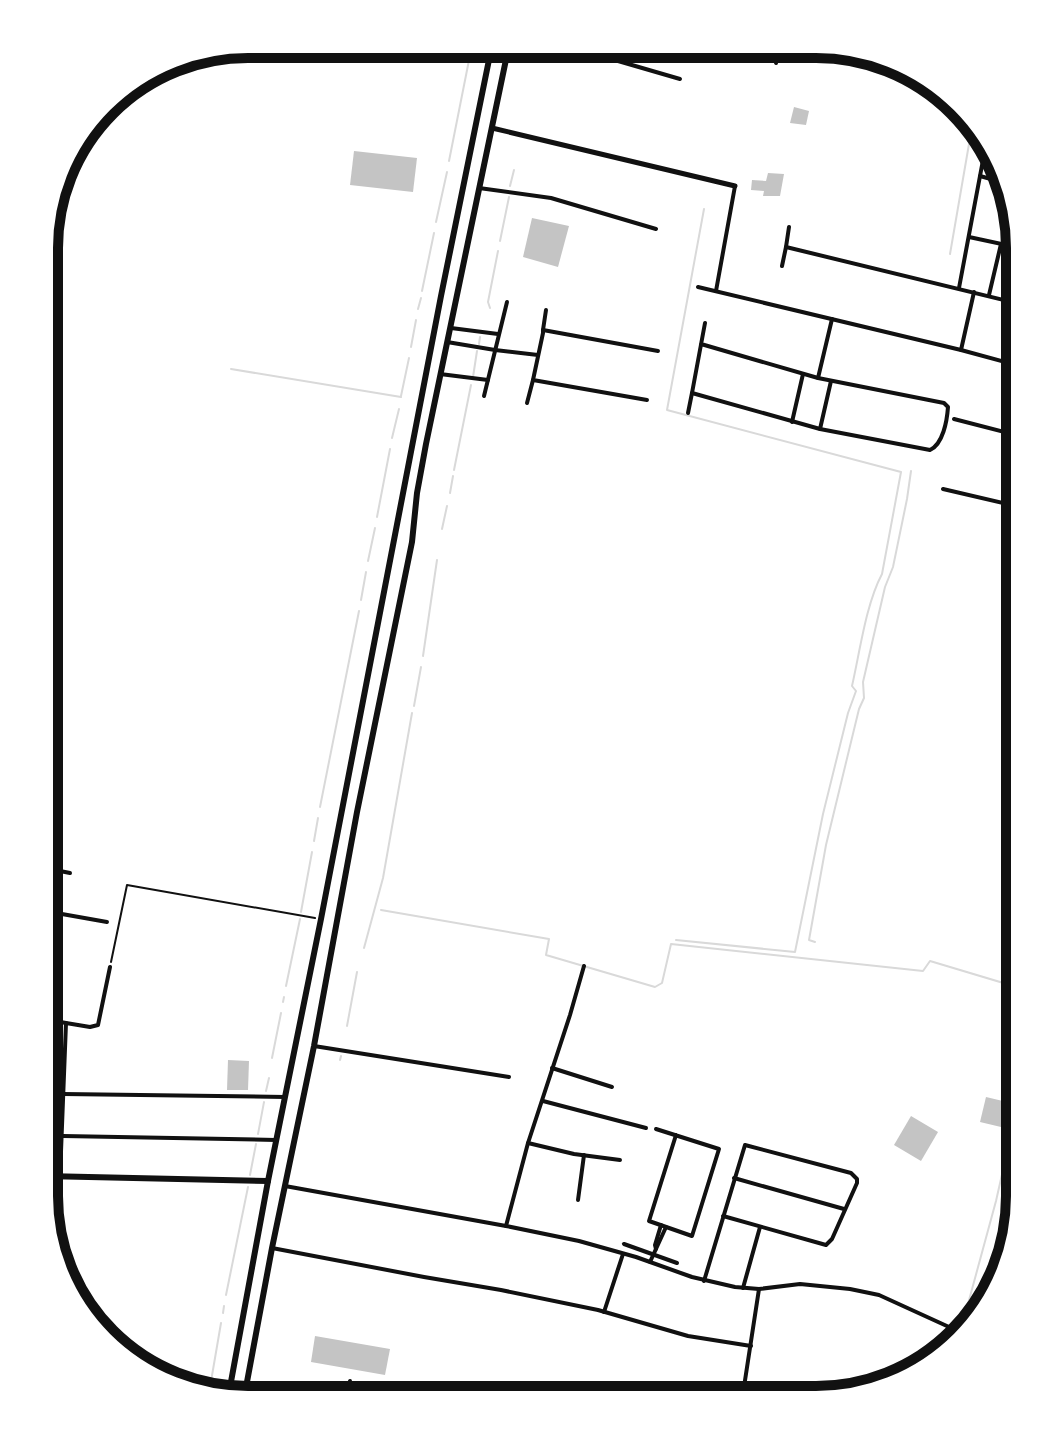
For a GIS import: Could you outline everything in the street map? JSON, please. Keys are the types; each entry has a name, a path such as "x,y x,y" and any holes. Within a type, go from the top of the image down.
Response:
{"main road":[{"path":"230,1385 489,58"},
{"path":"246,1386 412,542 417,493 449,328 506,58"},
{"path":"341,809 357,812"},
{"path":"60,1177 268,1181"}],"street":[{"path":"608,58 680,79"},
{"path":"776,63 777,58"},
{"path":"492,128 735,186 716,291"},
{"path":"959,288 983,160"},
{"path":"980,176 993,180"},
{"path":"479,188 551,198 656,229"},
{"path":"782,266 789,227"},
{"path":"969,237 1006,245"},
{"path":"989,295 1001,244"},
{"path":"786,247 1006,300"},
{"path":"698,287 1006,362"},
{"path":"961,350 974,292"},
{"path":"484,396 507,302"},
{"path":"527,403 546,310"},
{"path":"818,378 832,319"},
{"path":"688,413 705,323"},
{"path":"449,328 499,334"},
{"path":"543,330 658,351"},
{"path":"447,342 538,355"},
{"path":"692,393 820,429 932,450 939,443 948,413 944,403 818,378 701,344"},
{"path":"440,374 488,380"},
{"path":"792,422 803,374"},
{"path":"533,380 647,400"},
{"path":"820,429 831,381"},
{"path":"954,419 1006,432"},
{"path":"943,489 1005,503 1006,499"},
{"path":"58,871 70,873"},
{"path":"58,913 107,922"},
{"path":"506,1226 528,1143 584,966"},
{"path":"58,1022 90,1027 98,1025 110,967"},
{"path":"60,1177 66,1023"},
{"path":"314,1046 509,1077"},
{"path":"552,1068 612,1087"},
{"path":"63,1094 285,1097"},
{"path":"543,1101 646,1128"},
{"path":"656,1129 676,1135 719,1149 692,1236 649,1221 676,1135"},
{"path":"62,1136 276,1140"},
{"path":"528,1143 620,1160"},
{"path":"704,1281 734,1178 745,1145 851,1173 857,1183 832,1239 826,1245 723,1216"},
{"path":"578,1200 584,1155"},
{"path":"734,1178 844,1209"},
{"path":"285,1186 579,1241 704,1281 759,1289 800,1284 879,1295 952,1328"},
{"path":"650,1262 663,1226"},
{"path":"743,1288 760,1227"},
{"path":"624,1244 655,1252 677,1263"},
{"path":"272,1248 501,1290 604,1312 688,1336 751,1346"},
{"path":"604,1312 623,1253"},
{"path":"744,1386 759,1289"},
{"path":"349,1386 350,1381"}],"path":[{"path":"110,967 127,885 321,919"}],"building":[{"path":"794,107 809,111 806,125 790,123"},
{"path":"354,151 417,158 413,192 350,185"},
{"path":"768,173 784,174 780,196 763,196 764,191 751,190 752,180 766,181"},
{"path":"532,218 569,226 558,267 523,257"},
{"path":"228,1060 249,1061 248,1090 227,1090"},
{"path":"986,1097 1006,1102 1001,1127 980,1122"},
{"path":"911,1116 938,1132 921,1161 894,1145"},
{"path":"315,1336 390,1349 385,1375 311,1362"}],"waterway":[{"path":"449,161 469,58"},
{"path":"950,254 969,144 973,141"},
{"path":"510,186 514,170"},
{"path":"436,222 447,172"},
{"path":"500,241 509,197"},
{"path":"676,940 795,952 823,814 856,691 852,686 864,628 882,574 901,472 667,410 704,209"},
{"path":"422,291 434,233"},
{"path":"490,308 488,302 498,251"},
{"path":"418,309 421,298"},
{"path":"411,347 416,320"},
{"path":"479,344 480,337"},
{"path":"473,377 477,351"},
{"path":"401,396 409,358"},
{"path":"231,369 401,397"},
{"path":"454,470 471,385"},
{"path":"392,438 399,409"},
{"path":"377,517 390,449"},
{"path":"815,942 809,940 826,845 864,698 863,682 885,587 893,567 911,471"},
{"path":"450,493 453,476"},
{"path":"442,529 447,506"},
{"path":"368,561 375,528"},
{"path":"423,656 437,560"},
{"path":"361,600 366,572"},
{"path":"320,807 359,611"},
{"path":"414,706 421,667"},
{"path":"364,948 383,878 412,713"},
{"path":"314,841 318,818"},
{"path":"301,912 312,852"},
{"path":"381,910 549,939 546,955 655,987 662,983 671,944 923,971 930,961 1006,984"},
{"path":"286,986 300,919"},
{"path":"347,1026 357,972"},
{"path":"283,1002 284,997"},
{"path":"272,1058 281,1013"},
{"path":"340,1060 341,1056"},
{"path":"266,1091 269,1078"},
{"path":"258,1134 264,1102"},
{"path":"250,1175 256,1144"},
{"path":"966,1313 1006,1157"},
{"path":"226,1295 248,1187"},
{"path":"223,1313 224,1306"},
{"path":"211,1382 221,1323"}]}
